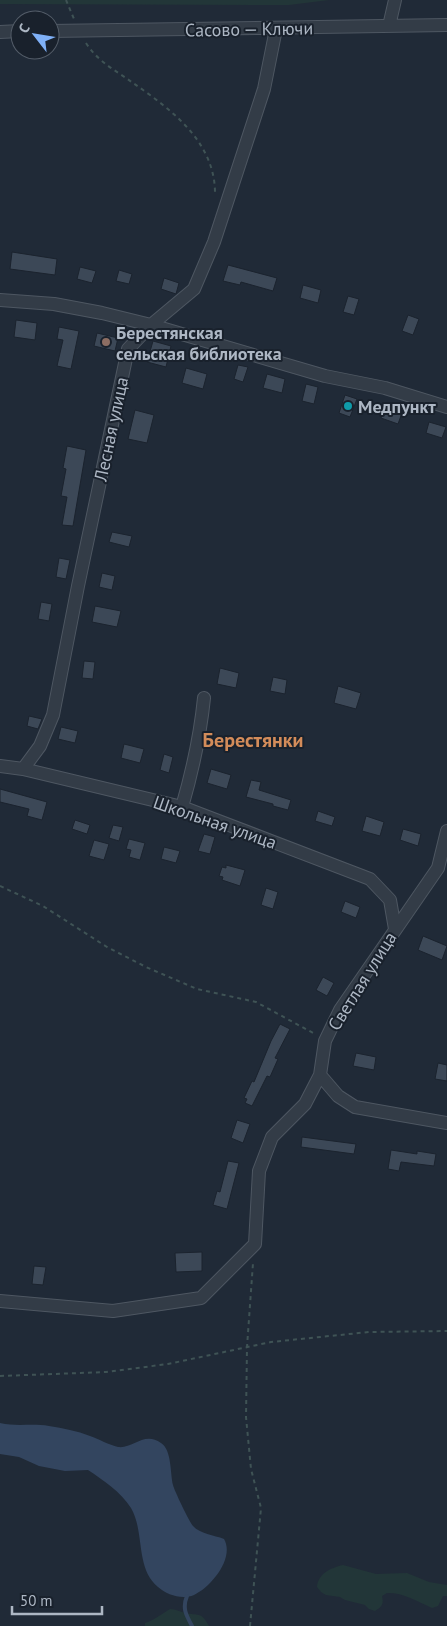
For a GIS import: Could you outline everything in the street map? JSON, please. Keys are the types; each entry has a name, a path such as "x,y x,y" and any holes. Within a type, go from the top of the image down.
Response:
{"street":[{"path":"389,26 395,0"},
{"name":"Сасово — Ключи","path":"60,31 447,26"},
{"name":"Лесная улица","path":"22,770 40,746 53,715 128,349 151,325 194,289 214,242 264,89 276,29"},
{"path":"0,300 64,306 102,313 151,325 325,376 385,388 447,407"},
{"path":"182,807 195,763 204,698"},
{"name":"Школьная улица","path":"0,766 182,807 370,879 390,900 395,929"},
{"name":"Светлая улица","path":"254,1244 259,1171 272,1137 305,1104 320,1075 325,1041 340,1010 438,868 447,831"},
{"path":"320,1075 338,1096 355,1107 447,1124"},
{"path":"0,1301 113,1311 201,1298 254,1244"}],"path":[{"path":"66,0 79,31 89,48 101,60 190,128 209,160 216,191 215,200"},
{"path":"0,886 43,906 107,947 146,967 197,988 256,1002 275,1011 325,1041"},
{"path":"250,1626 261,1508 251,1469 246,1417 246,1347 254,1244"},
{"path":"0,1376 115,1371 168,1364 271,1342 369,1332 447,1331"}],"green space":[{"path":"0,0 329,0 289,5 0,4"},
{"path":"343,1565 376,1574 407,1573 429,1582 447,1585 447,1596 443,1596 438,1606 432,1608 405,1596 387,1593 382,1596 382,1605 375,1611 365,1605 340,1597 326,1595 317,1587 322,1575"},
{"path":"170,1609 199,1615 204,1618 209,1626 145,1626 145,1623"}],"water":[{"path":"0,1423 43,1425 65,1429 85,1434 118,1447 129,1446 149,1439 161,1443 165,1446 169,1456 174,1488 191,1524 199,1531 224,1539 227,1547 226,1555 220,1571 207,1586 194,1595 180,1597 162,1590 151,1579 146,1570 135,1518 131,1508 122,1497 106,1482 88,1470 65,1471 39,1466 19,1457 0,1454"}],"building":[{"path":"12,252 57,259 55,275 10,269"},
{"path":"228,265 277,278 273,291 241,282 240,285 223,281"},
{"path":"80,267 96,271 92,283 77,279"},
{"path":"119,270 132,274 129,284 116,281"},
{"path":"164,278 179,283 176,294 161,289"},
{"path":"303,285 321,290 318,303 300,298"},
{"path":"348,296 359,299 354,315 343,312"},
{"path":"408,315 419,319 413,335 402,331"},
{"path":"16,320 37,323 35,340 14,337"},
{"path":"59,327 79,331 71,369 57,366 63,340 57,339"},
{"name":"Берестянская сельская библиотека","path":"97,333 118,338 115,351 94,346"},
{"path":"153,341 171,346 166,367 147,362"},
{"path":"238,365 248,367 243,382 234,379"},
{"path":"186,368 207,374 203,389 182,383"},
{"path":"267,374 285,379 282,393 263,388"},
{"path":"306,384 318,387 314,404 302,401"},
{"name":"Медпункт","path":"345,395 357,399 350,417 339,413"},
{"path":"385,407 402,413 398,424 381,418"},
{"path":"135,410 154,415 147,443 128,439"},
{"path":"429,422 446,427 442,438 426,433"},
{"path":"67,446 86,450 73,526 62,525 67,497 61,496 66,469 63,468"},
{"path":"112,532 132,536 129,547 109,542"},
{"path":"59,558 70,560 66,579 56,577"},
{"path":"102,573 115,576 112,590 99,587"},
{"path":"41,602 52,604 49,621 38,619"},
{"path":"95,606 121,611 117,627 92,622"},
{"path":"84,661 95,662 93,679 82,678"},
{"path":"220,668 239,673 236,688 217,684"},
{"path":"273,677 287,680 285,694 270,691"},
{"path":"338,686 361,693 356,709 334,703"},
{"path":"29,716 42,719 38,729 27,726"},
{"path":"61,727 78,731 75,743 58,739"},
{"path":"124,744 144,749 140,763 121,758"},
{"path":"164,754 173,757 169,773 160,770"},
{"path":"211,769 231,775 227,789 207,783"},
{"path":"251,780 261,782 259,790 291,800 288,810 246,797"},
{"path":"0,789 47,802 42,820 27,816 29,809 0,802"},
{"path":"318,811 335,817 332,826 315,821"},
{"path":"366,816 384,822 380,836 362,831"},
{"path":"75,820 90,825 87,834 72,829"},
{"path":"113,825 123,827 119,841 109,838"},
{"path":"403,829 421,834 418,846 400,840"},
{"path":"204,834 215,837 210,854 198,851"},
{"path":"129,839 145,843 140,860 129,857 131,850 126,849"},
{"path":"94,840 109,844 104,860 89,856"},
{"path":"164,847 180,851 176,863 161,859"},
{"path":"226,865 245,870 240,886 222,880 223,877 219,876 222,867 226,868"},
{"path":"266,888 278,892 273,909 261,905"},
{"path":"345,901 360,907 356,918 341,912"},
{"path":"423,936 447,946 442,960 418,950"},
{"path":"323,977 334,983 327,996 316,990"},
{"path":"280,1024 290,1029 275,1058 278,1059 270,1077 267,1076 252,1106 245,1103 247,1099 244,1098 252,1081 254,1082"},
{"path":"356,1053 376,1057 374,1070 353,1066"},
{"path":"438,1063 447,1065 447,1081 435,1079"},
{"path":"237,1120 250,1124 243,1143 231,1138"},
{"path":"302,1137 356,1144 354,1154 301,1147"},
{"path":"391,1150 417,1154 417,1151 436,1154 434,1166 401,1162 399,1171 388,1169"},
{"path":"228,1161 239,1163 227,1209 213,1205 217,1191 220,1192"},
{"path":"202,1252 202,1271 176,1272 175,1253"},
{"path":"34,1266 46,1267 43,1285 32,1284"}],"waterway":[{"path":"187,1596 185,1611 192,1626"}],"place":[{"name":"Берестянская сельская библиотека","path":"106,342"},
{"name":"Медпункт","path":"348,406"}],"district":[{"name":"Берестянки","path":"253,740"}]}
